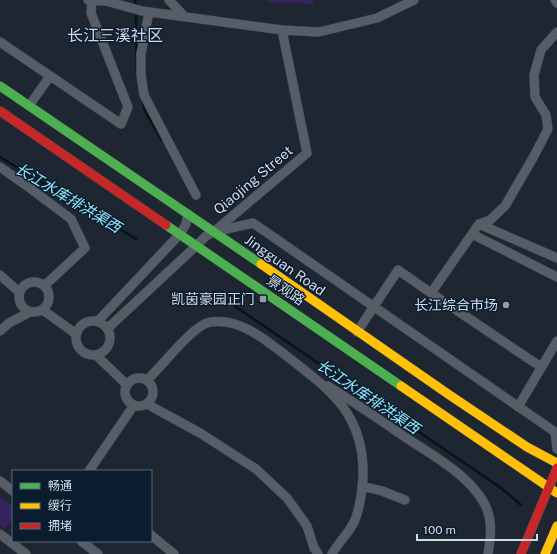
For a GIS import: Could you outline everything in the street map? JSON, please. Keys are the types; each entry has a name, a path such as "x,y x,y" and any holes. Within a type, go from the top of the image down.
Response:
{"main road":[{"name":"Jingguan Road","path":"0,86 188,214 357,332 527,447 557,463"},
{"name":"景观路","path":"0,111 549,486 557,493"},
{"path":"521,554 557,468"},
{"path":"545,554 557,526"},
{"path":"550,542 557,536"}],"street":[{"path":"88,0 106,1 149,12 185,17 282,30 319,32 377,18 414,0"},
{"path":"0,42 121,124 128,107 91,13 92,0"},
{"path":"169,0 185,17"},
{"path":"149,12 141,54 141,76 144,95 196,194"},
{"name":"Qiaojing Street","path":"214,232 307,153 282,30"},
{"path":"432,293 479,224 490,220 505,206 548,129 546,115 535,97 534,75 541,50 557,32"},
{"path":"29,106 50,76"},
{"path":"0,167 71,219 85,248 44,286"},
{"path":"98,321 180,234 186,224 188,214"},
{"path":"108,328 206,236 214,232 253,223 518,407 556,430 557,449"},
{"path":"479,224 557,258"},
{"path":"472,234 557,277"},
{"path":"357,332 398,270 541,367"},
{"path":"0,275 19,292"},
{"path":"35,282 44,286 48,290 49,301 43,310 39,312 30,312 24,310 18,297 19,292 25,284 35,282"},
{"path":"43,310 76,334"},
{"path":"0,331 9,323 30,312"},
{"path":"98,321 108,328 111,339 106,350 96,355 85,354 81,350 76,340 76,334 82,325 86,322 98,321"},
{"path":"147,380 193,332 210,322 233,323 252,331 318,380 343,395 461,475 485,504 490,520 491,538 488,554"},
{"path":"518,407 557,341"},
{"path":"96,355 127,386"},
{"path":"143,378 147,380 151,383 154,392 153,397 143,406 130,403 125,395 127,386 134,379 143,378"},
{"path":"318,380 344,408 353,423 360,446 363,468 360,503 353,524 332,554"},
{"path":"147,404 200,433 256,469 287,498 307,526 316,551"},
{"path":"90,470 134,405"},
{"path":"0,481 12,490"},
{"path":"362,486 382,491 405,500"},
{"path":"0,534 11,539"},
{"path":"152,536 174,554"},
{"path":"14,542 26,554"},
{"path":"82,542 98,554"}],"shaded area":[{"path":"266,0 313,0 313,4 266,2"},
{"path":"0,496 12,505 12,520 5,529 0,525"}],"waterway":[{"path":"135,0 136,4"},
{"path":"136,16 137,76"},
{"path":"142,100 145,111 162,140"},
{"name":"长江水库排洪渠西","path":"0,157 136,239"},
{"name":"长江水库排洪渠西","path":"214,292 501,488 521,505"}],"traffic: fast":[{"path":"0,86 261,264"},
{"path":"166,225 401,386"}],"traffic: slow":[{"path":"261,264 448,394 527,447 557,463"},
{"path":"401,386 557,493"},
{"path":"545,554 557,526"}],"traffic: jam":[{"path":"0,111 166,225"},
{"path":"521,554 557,468"}],"place":[{"name":"凯茵豪园正门","path":"263,299"},
{"name":"长江综合市场","path":"506,305"}],"district":[{"name":"长江三溪社区","path":"115,35"}]}
